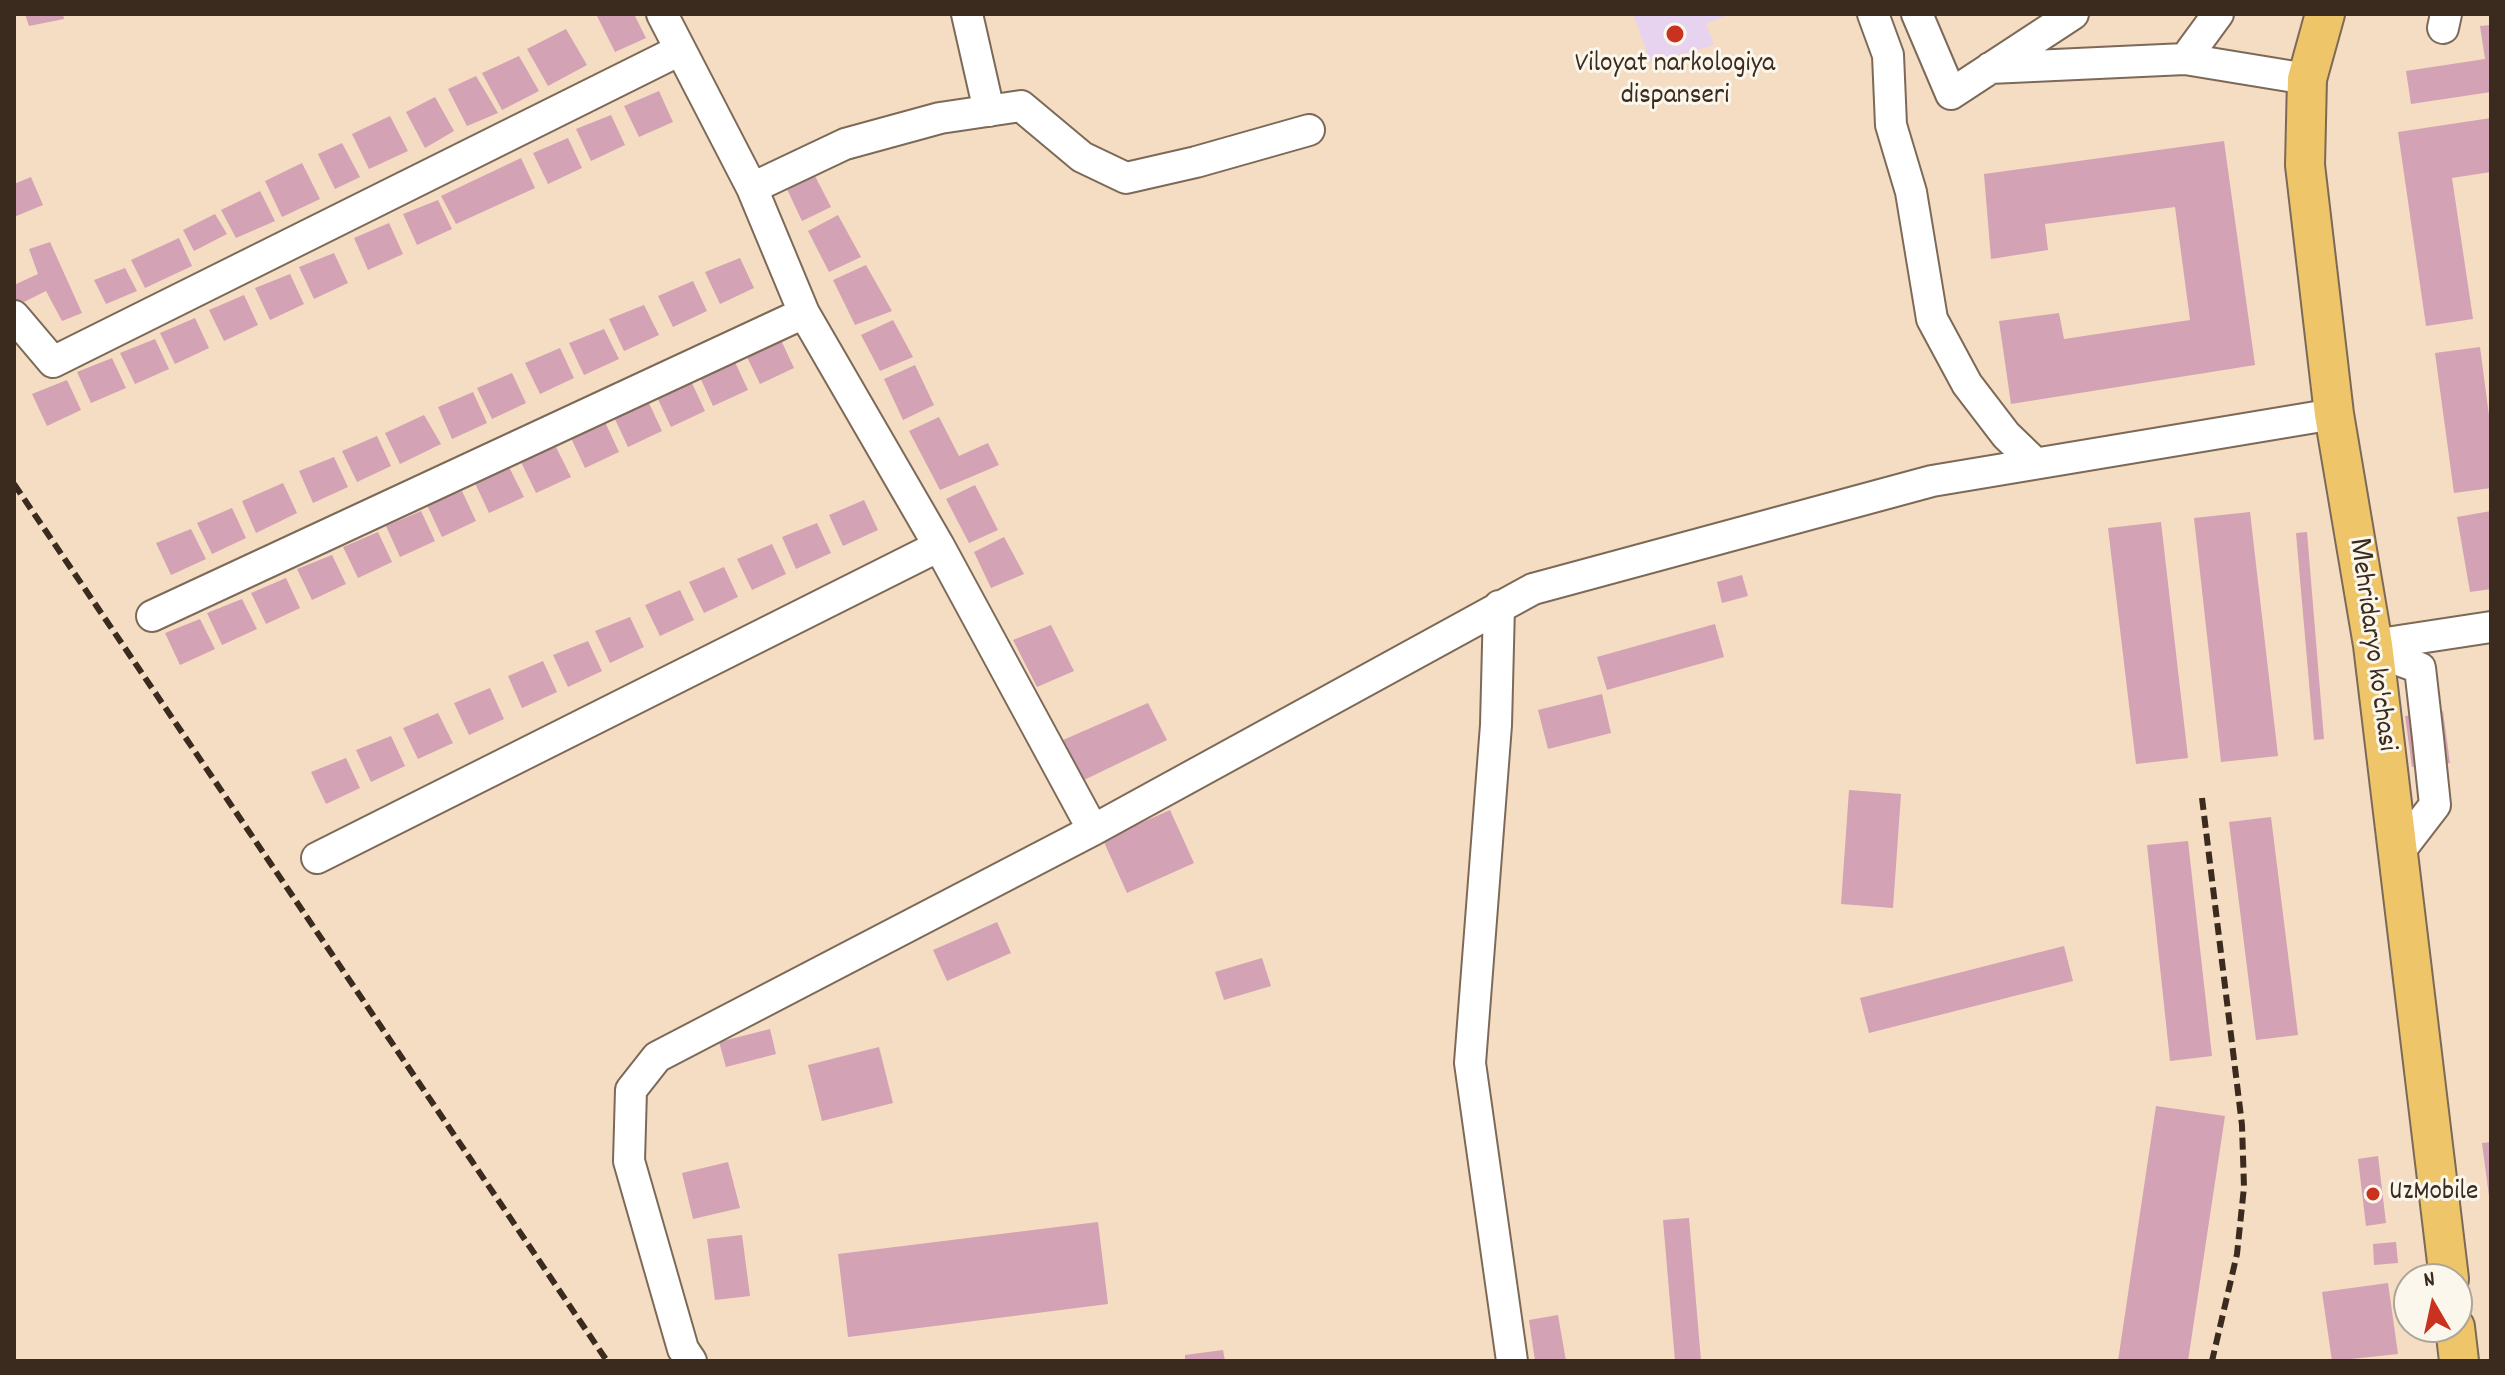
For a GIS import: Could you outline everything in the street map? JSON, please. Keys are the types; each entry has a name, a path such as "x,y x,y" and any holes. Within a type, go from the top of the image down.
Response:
{"main road":[{"name":"Мehridaryo ko'chasi","path":"2325,14 2307,79 2305,165 2334,414 2374,648 2447,1263"}],"street":[{"path":"662,14 752,188 804,313 939,546 1093,830"},
{"path":"967,14 989,111"},
{"path":"1873,14 1888,55 1891,125 1911,192 1932,319 1967,384 2006,435 2035,463"},
{"path":"1917,14 1951,94 2073,14"},
{"path":"2185,59 2218,14"},
{"path":"14,316 53,362 680,50"},
{"path":"1990,68 2185,59 2307,79"},
{"path":"752,188 845,144 940,118 1021,106 1082,157 1126,178 1309,130"},
{"path":"152,616 804,313"},
{"path":"691,1361 683,1349 629,1161 631,1090 657,1057 1093,830 1533,589 1916,485 2334,414"},
{"path":"317,858 939,546"},
{"path":"1499,606 1496,725 1470,1063 1512,1361"},
{"path":"2374,648 2491,627"}],"shaded area":[{"name":"Viloyat narkologiya dispanseri","path":"1633,14 1730,14 1706,24 1714,45 1651,63"}],"building":[{"path":"25,14 63,14 64,19 29,26"},
{"path":"596,14 634,14 646,38 615,52"},
{"path":"2491,25 2491,92 2411,104 2406,71 2485,59 2480,26"},
{"path":"566,29 587,65 548,86 527,49"},
{"path":"519,56 539,91 502,110 482,73"},
{"path":"476,76 498,113 467,126 448,89"},
{"path":"659,91 673,122 639,137 624,106"},
{"path":"435,97 454,131 425,148 406,112"},
{"path":"611,115 625,145 591,161 576,129"},
{"path":"390,116 408,151 369,169 352,134"},
{"path":"2491,118 2491,172 2452,178 2473,319 2426,326 2398,132"},
{"path":"568,138 582,168 548,184 533,153"},
{"path":"2224,141 2255,365 2011,404 1999,321 2059,313 2064,339 2190,320 2175,207 2045,224 2048,250 1991,259 1984,174"},
{"path":"342,143 360,177 335,189 318,154"},
{"path":"521,158 535,188 456,224 441,196"},
{"path":"302,163 320,199 282,217 265,181"},
{"path":"814,174 831,207 802,221 786,187"},
{"path":"31,177 43,205 14,217 14,184"},
{"path":"260,191 275,221 236,238 221,210"},
{"path":"438,200 452,229 417,245 403,214"},
{"path":"215,214 227,234 194,251 183,230"},
{"path":"838,215 861,257 829,272 808,231"},
{"path":"389,223 403,254 368,270 354,238"},
{"path":"179,238 192,266 145,288 131,260"},
{"path":"50,242 82,313 62,321 46,291 18,305 14,298 14,285 38,274 29,249"},
{"path":"334,253 348,283 314,299 299,267"},
{"path":"740,258 754,288 720,304 705,272"},
{"path":"866,265 892,311 855,325 833,280"},
{"path":"125,268 137,291 106,304 94,280"},
{"path":"290,274 304,304 270,320 255,288"},
{"path":"693,281 707,311 673,327 658,296"},
{"path":"244,295 258,325 224,341 209,310"},
{"path":"644,305 659,335 624,351 609,319"},
{"path":"195,318 209,348 175,364 160,333"},
{"path":"893,320 913,357 880,371 861,335"},
{"path":"604,329 619,359 584,375 569,343"},
{"path":"780,338 794,368 760,384 745,353"},
{"path":"155,339 169,369 135,384 120,353"},
{"path":"2480,347 2491,431 2491,488 2454,493 2435,353"},
{"path":"560,348 574,378 540,394 525,363"},
{"path":"112,358 126,388 91,403 77,372"},
{"path":"734,360 748,390 713,406 699,375"},
{"path":"915,365 934,405 903,420 884,379"},
{"path":"512,373 526,403 492,419 477,388"},
{"path":"67,380 81,410 47,426 32,394"},
{"path":"691,381 705,411 671,427 656,395"},
{"path":"473,392 487,423 452,439 438,407"},
{"path":"648,401 662,431 628,447 613,415"},
{"path":"424,415 441,444 400,464 385,433"},
{"path":"939,417 959,456 988,443 999,465 940,490 909,431"},
{"path":"605,422 619,452 585,468 570,436"},
{"path":"377,436 391,466 357,482 342,451"},
{"path":"556,447 571,477 536,493 521,462"},
{"path":"334,457 348,487 313,503 299,471"},
{"path":"509,467 524,497 489,513 474,481"},
{"path":"283,483 297,513 256,533 242,501"},
{"path":"975,485 998,530 969,543 946,499"},
{"path":"462,491 476,521 442,537 427,505"},
{"path":"864,500 878,530 843,546 829,515"},
{"path":"232,508 246,538 212,554 197,523"},
{"path":"421,511 435,541 400,557 386,526"},
{"path":"2491,511 2491,589 2470,592 2457,517"},
{"path":"2250,512 2278,756 2221,762 2194,518"},
{"path":"2161,522 2188,758 2136,764 2108,528"},
{"path":"817,523 831,553 796,569 782,537"},
{"path":"191,529 206,559 171,575 156,543"},
{"path":"378,532 392,562 358,578 343,547"},
{"path":"2307,532 2324,739 2314,740 2296,533"},
{"path":"1004,537 1024,574 991,588 974,552"},
{"path":"772,544 786,574 752,590 737,559"},
{"path":"332,555 346,584 312,600 297,569"},
{"path":"724,567 738,597 704,613 689,582"},
{"path":"1742,575 1748,596 1722,603 1717,582"},
{"path":"286,578 300,608 266,624 251,593"},
{"path":"680,590 694,620 660,636 645,605"},
{"path":"242,599 257,629 222,645 207,613"},
{"path":"630,617 644,647 610,663 595,631"},
{"path":"200,619 215,649 180,665 165,633"},
{"path":"1715,624 1724,657 1607,690 1597,657"},
{"path":"1051,625 1074,671 1037,687 1013,640"},
{"path":"588,641 602,671 568,687 553,655"},
{"path":"543,661 557,692 522,708 508,676"},
{"path":"490,688 504,719 469,735 454,703"},
{"path":"1602,694 1611,733 1548,749 1538,710"},
{"path":"1148,703 1167,740 1084,780 1063,740"},
{"path":"2443,711 2450,763 2412,767 2405,716"},
{"path":"438,713 453,743 418,759 403,728"},
{"path":"391,736 405,766 371,782 356,750"},
{"path":"346,758 360,788 326,804 311,772"},
{"path":"1849,790 1901,794 1893,908 1841,904"},
{"path":"1170,810 1194,863 1127,893 1103,840"},
{"path":"2271,817 2298,1035 2256,1040 2229,822"},
{"path":"2188,841 2212,1056 2170,1061 2147,845"},
{"path":"997,922 1011,953 947,981 933,950"},
{"path":"2064,946 2073,981 1869,1033 1860,998"},
{"path":"1262,958 1271,986 1224,1000 1215,972"},
{"path":"770,1029 776,1054 726,1067 719,1042"},
{"path":"879,1047 893,1103 822,1121 808,1065"},
{"path":"2156,1106 2225,1116 2188,1361 2118,1361"},
{"path":"2491,1142 2491,1196 2489,1196 2482,1143"},
{"path":"2378,1156 2386,1223 2366,1226 2358,1159"},
{"path":"728,1162 740,1208 693,1219 682,1173"},
{"path":"1689,1218 1701,1361 1675,1361 1663,1220"},
{"path":"1098,1222 1108,1304 848,1337 838,1254"},
{"path":"742,1235 750,1296 715,1300 707,1239"},
{"path":"2396,1242 2398,1263 2374,1265 2373,1244"},
{"path":"2388,1283 2393,1343 2396,1343 2398,1354 2332,1361 2322,1292"},
{"path":"1558,1315 1566,1361 1535,1361 1529,1320"},
{"path":"1223,1350 1225,1361 1185,1361 1185,1355"}],"railway":[{"path":"14,484 607,1361"},
{"path":"2202,798 2242,1125 2244,1187 2237,1254 2212,1361"}],"place":[{"name":"Viloyat narkologiya dispanseri","path":"1675,34"},
{"name":"UzMobile","path":"2373,1194"}]}
